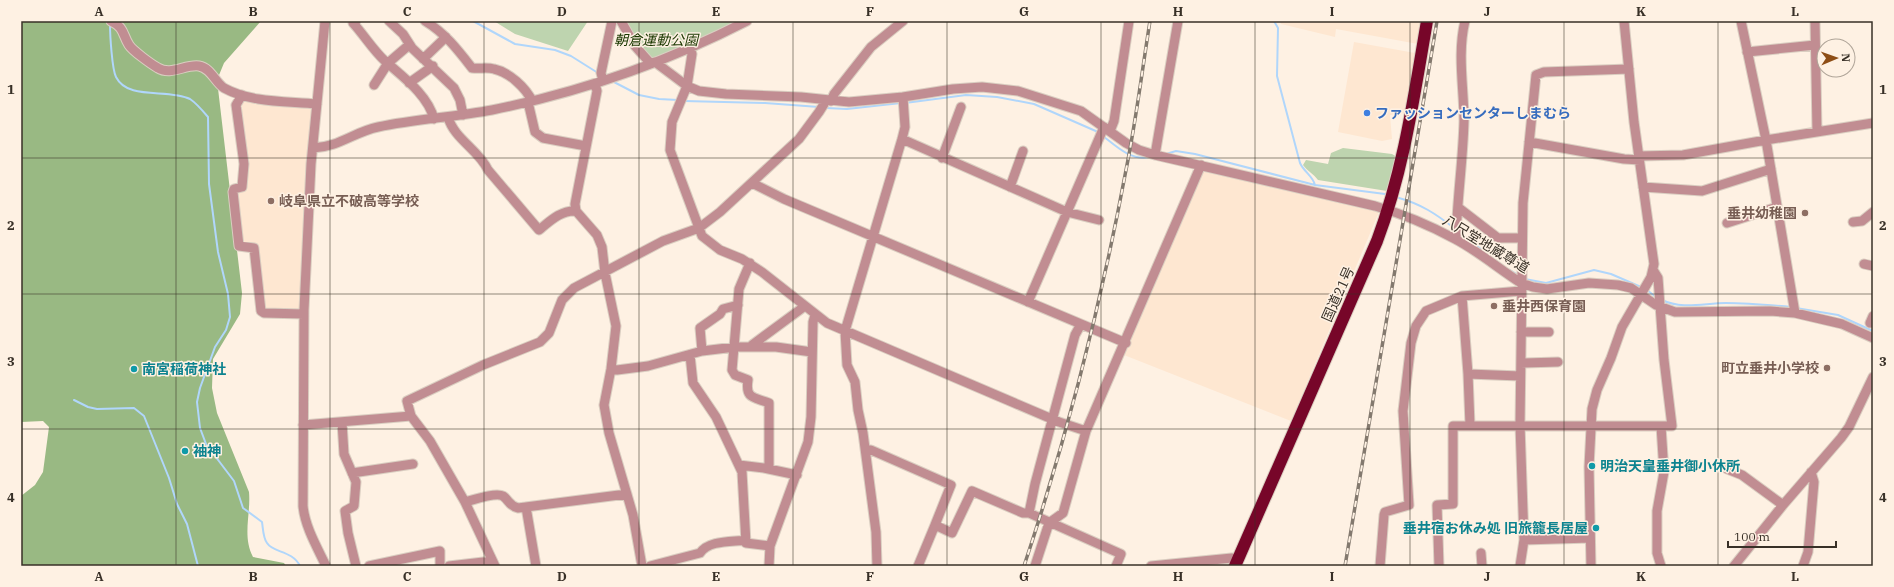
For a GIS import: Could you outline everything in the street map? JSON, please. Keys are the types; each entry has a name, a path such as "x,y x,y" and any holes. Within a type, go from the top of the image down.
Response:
{"highway":[{"name":"国道21号","path":"1237,563 1374,248 1389,210 1406,144 1427,21"}],"street":[{"path":"112,21 123,30 129,45 158,68 168,71 189,66 200,66 208,70 223,87 242,95 317,104"},
{"path":"325,21 313,148 304,314 303,425 304,514 326,566"},
{"path":"356,21 353,23 388,63 400,73 431,109 434,119"},
{"path":"389,21 403,34 409,45 433,66 454,88 460,100 462,115"},
{"path":"425,21 437,28 472,68 493,68 502,71 528,91 535,132 543,138 586,146"},
{"path":"612,21 575,204 576,211 597,235 602,247 605,273 616,326 612,369 604,405 609,433 633,515 642,566"},
{"name":"八尺堂地蔵尊道","path":"621,21 635,46 653,63 687,86 699,91 824,104 870,101 903,101 953,89 999,88 1018,91 1081,111 1126,143 1139,150 1154,155 1389,210 1400,215 1413,218 1456,239 1521,281 1533,287 1547,289 1596,283 1631,288 1661,307 1675,312 1770,311 1795,313 1842,324 1873,338"},
{"path":"313,148 337,145 357,134 377,127 462,115 530,102 599,82 690,48 746,21"},
{"path":"449,566 494,563 465,502 430,441 411,416 407,401 439,388 483,365 540,342 549,333 562,300 574,288 605,273 663,241 699,228 720,212 799,140 824,104 834,94 871,47 903,21"},
{"path":"1028,302 1067,212 1107,129 1114,121 1128,21"},
{"path":"1154,155 1178,21"},
{"path":"1456,239 1464,121 1461,48 1465,21"},
{"path":"1591,566 1589,467 1591,427 1597,390 1611,358 1622,327 1653,270 1654,257 1643,187 1624,21"},
{"path":"1741,21 1766,140 1795,313"},
{"path":"1814,21 1817,131"},
{"path":"424,59 446,37"},
{"path":"374,85 388,63 409,45"},
{"path":"1747,52 1815,45"},
{"path":"690,48 692,54 687,86 672,122 670,150 702,236 720,250 750,263 815,315 845,331 1052,419 1086,431"},
{"path":"409,83 433,66"},
{"path":"1520,566 1524,540 1520,425 1522,238 1536,74 1544,72 1629,69"},
{"path":"242,95 236,105 244,173 242,187 234,189 233,192 239,246 254,248 261,311 264,313 304,314"},
{"path":"877,566 876,532 866,450 855,382 848,365 845,331 902,139 905,127 903,101"},
{"path":"942,158 961,107"},
{"path":"448,117 450,126 484,162 488,170 539,230 558,215 569,210 576,211"},
{"path":"1529,142 1624,159 1684,155 1817,131 1873,123"},
{"path":"902,139 1067,212 1099,220"},
{"path":"1010,187 1023,151"},
{"path":"1035,566 1049,523 1063,513 1086,431 1126,343 1201,165"},
{"path":"1643,187 1702,190 1771,169"},
{"path":"752,183 784,199 1126,343"},
{"path":"1727,223 1777,207"},
{"path":"1458,208 1498,238 1522,238"},
{"path":"1854,222 1862,221 1873,212"},
{"path":"750,263 739,289 732,370 734,375 748,380 746,390 749,395 769,403 769,469"},
{"path":"1439,566 1437,505 1452,504 1453,426 1672,426 1664,360 1658,278 1653,270"},
{"path":"1380,566 1384,515 1386,512 1409,505 1403,411 1411,343 1416,326 1426,311 1462,296 1521,281"},
{"path":"1462,296 1470,425"},
{"path":"702,351 700,328 720,314 723,310 738,305"},
{"path":"752,345 805,306"},
{"path":"768,566 770,546 797,476 808,442 811,417 813,322 815,315"},
{"path":"1029,513 1052,419 1075,335 1081,324"},
{"path":"1521,332 1549,332"},
{"path":"612,369 616,370 648,366 702,351 752,345 812,352"},
{"path":"690,355 693,383 716,417 742,472 746,543 770,546"},
{"path":"1521,363 1558,362"},
{"path":"1468,374 1520,376"},
{"path":"1734,566 1849,427 1873,377"},
{"path":"303,425 411,416"},
{"path":"342,422 344,454 356,482 354,506 345,511 348,533 356,566"},
{"path":"1661,426 1664,472 1656,511 1657,553 1661,566"},
{"path":"866,450 871,450 951,485 918,566"},
{"path":"352,473 413,464"},
{"path":"739,465 769,469 797,476"},
{"path":"1727,469 1742,475 1783,505"},
{"path":"1803,566 1808,552 1814,482 1811,472"},
{"path":"935,525 952,532 972,491 1023,513 1029,513 1121,554 1116,566"},
{"path":"465,502 497,494 503,496 511,506 518,508 627,494"},
{"path":"526,507 536,566"},
{"path":"1524,540 1590,538"},
{"path":"650,566 700,553 704,547 712,544 746,540"},
{"path":"369,566 440,551 440,566"},
{"path":"1481,552 1482,566"},
{"path":"1152,566 1232,558 1237,563"}],"shaded area":[{"path":"1280,21 1421,21 1418,44 1336,29 1335,37 1281,24"},
{"path":"1354,42 1415,53 1405,113 1390,115 1392,139 1382,141 1338,132"},
{"name":"岐阜県立不破高等学校","path":"242,99 312,106 313,110 301,312 264,311 256,246 240,245 235,194 244,188 237,105"},
{"path":"1201,171 1379,212 1291,421 1124,355"}],"green space":[{"path":"21,21 261,21 224,63 217,80 242,293 240,314 213,359 212,388 217,413 249,492 247,533 253,557 284,563 286,566 21,566 21,496 35,485 43,472 49,427 43,421 21,422"},
{"name":"朝倉運動公園","path":"494,21 588,21 568,51 515,34"},
{"name":"朝倉運動公園","path":"623,21 738,21 654,61 642,54"},
{"path":"1343,148 1392,154 1397,157 1387,191 1318,180 1303,165 1306,160 1328,164 1331,153"}],"waterway":[{"path":"473,21 515,44 555,50 571,56 598,73"},
{"path":"1274,21 1278,28 1277,76 1300,163 1315,185"},
{"path":"110,24 113,67 116,77 122,84 139,92 171,94 190,99 208,117 209,184 218,252 228,294 230,317 226,330 215,347 200,388 197,402 200,428 206,444 234,481 243,508 262,522 264,536 267,543 274,549 288,554 297,561 300,566"},
{"path":"612,81 639,95 659,99 678,100"},
{"path":"905,103 966,95 997,97 1034,104 1098,132"},
{"path":"684,101 765,103 819,107"},
{"path":"826,108 847,109 901,103"},
{"path":"1103,136 1119,149 1130,155 1143,158 1150,157"},
{"path":"1166,154 1176,151 1195,154 1315,185 1385,194"},
{"path":"1399,198 1428,210 1454,228"},
{"path":"1459,232 1482,250"},
{"path":"1508,269 1520,276"},
{"path":"1525,279 1546,283 1594,270 1611,274 1641,287"},
{"path":"1647,290 1656,297"},
{"path":"1662,300 1678,305 1734,303 1792,307"},
{"path":"1796,308 1838,315 1873,331"},
{"path":"74,400 88,407 97,409 134,408 144,416 169,478 177,504 187,524 198,566"}],"railway":[{"path":"1024,566 1055,469 1069,419 1106,270 1130,152 1150,21"},
{"path":"1345,566 1437,21"}],"place":[{"name":"ファッションセンターしまむら","path":"1367,113"},
{"name":"岐阜県立不破高等学校","path":"271,201"},
{"name":"垂井幼稚園","path":"1805,213"},
{"name":"垂井西保育園","path":"1494,306"},
{"name":"町立垂井小学校","path":"1827,368"},
{"name":"南宮稲荷神社","path":"134,369"},
{"name":"袖神","path":"185,451"},
{"name":"明治天皇垂井御小休所","path":"1592,466"},
{"name":"垂井宿お休み処 旧旅籠長居屋","path":"1596,528"}]}
